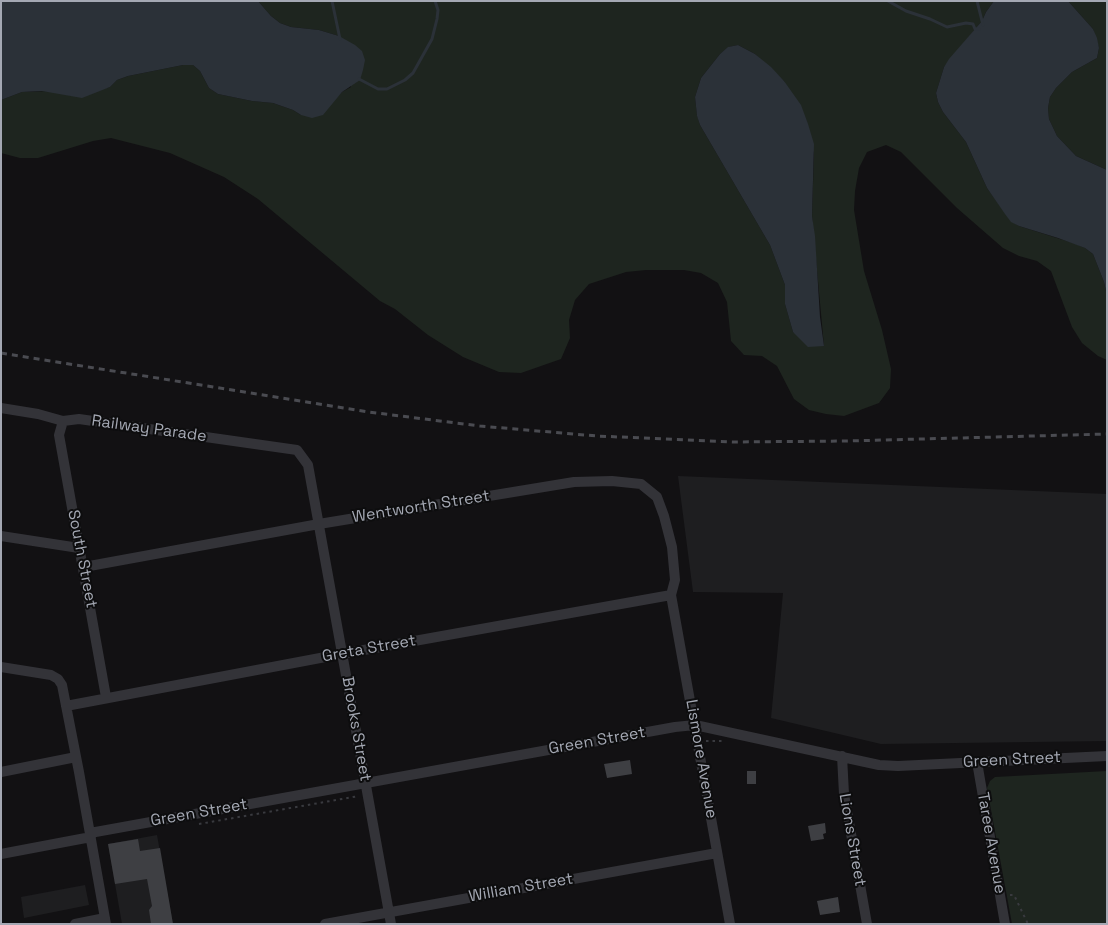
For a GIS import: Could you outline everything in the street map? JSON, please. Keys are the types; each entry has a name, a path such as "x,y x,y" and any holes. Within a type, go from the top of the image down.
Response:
{"street":[{"name":"Railway Parade","path":"1,408 38,414 63,421 79,419 297,450"},
{"name":"South Street","path":"63,421 59,435 106,697"},
{"name":"Brooks Street","path":"297,450 308,465 391,924"},
{"name":"Wentworth Street","path":"84,567 319,524 574,482 612,480 641,484 657,497 672,547 675,580 671,595"},
{"path":"1,536 79,548"},
{"name":"Greta Street","path":"66,706 106,697 671,595"},
{"name":"Lismore Avenue","path":"671,595 730,924"},
{"path":"1,667 51,675 58,679 62,685 106,921 75,924"},
{"name":"Green Street","path":"1,854 366,783 695,725 878,765 898,766 1107,756"},
{"name":"Lions Street","path":"842,756 844,794 867,924"},
{"path":"1,772 76,757"},
{"name":"Taree Avenue","path":"977,762 1005,924"},
{"name":"William Street","path":"325,924 717,853"}],"path":[{"path":"1000,895 1014,895 1028,924"}],"shaded area":[{"path":"1,1 258,1 280,23 291,27 319,30 339,36 362,51 365,60 360,80 342,92 323,115 312,118 273,103 218,94 209,88 200,71 193,65 183,65 128,76 117,80 110,87 82,98 42,91 22,92 1,100"},
{"path":"258,1 994,1 982,21 944,67 936,93 938,102 943,112 966,142 987,188 1011,221 1019,226 1076,244 1093,254 1107,295 1107,360 1098,356 1082,343 1072,327 1051,271 1037,261 1019,256 1003,248 957,208 901,152 886,145 867,152 859,168 854,210 864,271 882,330 891,369 890,388 879,403 844,416 809,410 794,399 777,366 762,356 744,355 731,341 727,302 718,283 701,273 684,270 646,270 626,272 589,284 575,300 569,320 570,338 561,359 521,373 499,372 463,357 428,335 395,309 380,301 258,199 224,177 170,153 111,138 93,141 38,158 20,158 1,153 1,100 22,92 52,91 73,96 110,87 117,80 128,76 183,65 193,65 200,71 209,88 218,94 273,103 301,115 335,99 351,87 339,36 319,30 291,27 280,23","holes":["738,45 755,54 784,81 814,153 812,216 824,346 793,332 785,304 785,285 770,245 700,125 697,115 695,97 701,78 720,54 729,47"]},
{"path":"994,1 1068,1 1093,29 1097,38 1099,48 1097,58 1072,72 1056,88 1050,97 1048,108 1049,119 1057,136 1076,156 1107,170 1107,295 1093,254 1085,248 1011,222 987,188 966,142 943,112 938,102 936,93 944,67 982,21"},
{"path":"1068,1 1107,1 1107,170 1076,156 1057,136 1049,119 1050,97 1056,88 1072,72 1097,58 1099,48 1093,29"},
{"path":"738,45 755,54 784,81 801,105 814,144 812,216 824,346 808,347 793,332 785,304 785,285 770,245 700,125 697,116 695,97 701,78 720,54 728,47"},
{"path":"678,476 1107,494 1107,741 881,744 771,718 783,593 693,592"},
{"path":"1107,771 1107,924 1012,924 987,788 990,781 995,777"},
{"path":"157,835 173,924 122,924 108,844"},
{"path":"85,885 89,905 24,918 21,897"}],"building":[{"path":"630,760 632,774 607,778 604,764"},
{"path":"747,771 756,771 756,784 747,784"},
{"path":"825,823 826,833 823,834 824,839 811,841 808,826"},
{"path":"138,839 140,851 160,848 173,924 151,924 149,910 152,906 147,879 115,884 108,844"},
{"path":"838,897 840,912 820,915 817,901"}],"waterway":[{"path":"332,1 340,39"},
{"path":"359,79 378,89 387,89 405,80 413,73 432,39 438,10 435,1"},
{"path":"888,1 906,11 947,27 966,23 973,24 975,29 979,29"},
{"path":"977,1 983,25"}],"railway":[{"path":"1,353 369,412 480,426 597,436 733,442 1107,434"}]}
